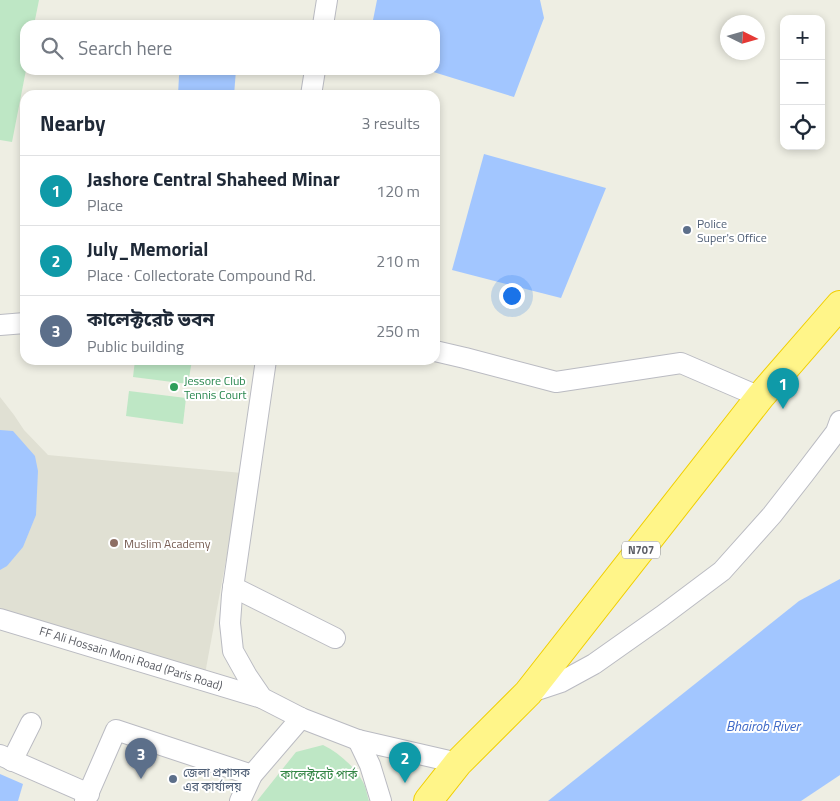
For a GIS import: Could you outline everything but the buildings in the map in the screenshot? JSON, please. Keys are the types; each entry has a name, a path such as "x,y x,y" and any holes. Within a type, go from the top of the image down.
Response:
{"highway":[{"name":"N707","path":"432,797 458,763 528,693 760,397 840,305"}],"street":[{"path":"324,20 327,0"},
{"path":"312,90 314,75"},
{"path":"0,325 20,323"},
{"path":"440,352 556,382 681,363 760,397"},
{"path":"262,698 233,651 230,623 233,587 265,365"},
{"path":"528,693 561,682 594,664 722,571 772,515 799,481 836,432 840,421"},
{"path":"233,587 335,638"},
{"name":"FF Ali Hossain Moni Road (Paris Road)","path":"0,619 262,698 301,718 358,740 458,763"},
{"path":"240,801 252,775 301,718"},
{"path":"31,724 6,758 87,797 116,730 252,775"},
{"path":"358,740 370,765 381,801"}],"shaded area":[{"name":"Muslim Academy","path":"0,397 24,430 48,455 242,473 205,674 0,614"}],"green space":[{"path":"0,0 39,0 35,20 20,20 20,75 25,75 22,90 20,90 20,101 12,142 0,140"},
{"path":"134,365 191,365 188,384 133,377"},
{"path":"129,391 186,398 183,424 126,416"},
{"name":"কালেক্টরেট পার্ক","path":"323,745 351,765 364,784 369,801 257,801 296,752"}],"water":[{"path":"377,0 540,0 544,18 514,97 440,74 440,20 373,20"},
{"path":"236,75 234,90 178,90 179,76"},
{"path":"484,154 606,188 561,298 452,270"},
{"path":"0,430 13,431 35,456 38,471 36,515 23,547 7,566 0,570"},
{"name":"Bhairob River","path":"840,579 840,775 801,801 548,801 799,601"},
{"path":"0,774 23,784 18,801 0,801"}],"place":[{"name":"Police Super's Office","path":"687,230"},
{"name":"Jessore Club Tennis Court","path":"174,387"},
{"name":"Jashore Central Shaheed Minar","path":"783,409"},
{"name":"Muslim Academy","path":"114,543"},
{"name":"কালেক্টরেট ভবন","path":"141,779"},
{"name":"জেলা প্রশাসক এর কার্যালয়","path":"173,779"},
{"name":"July_Memorial","path":"405,783"}]}
